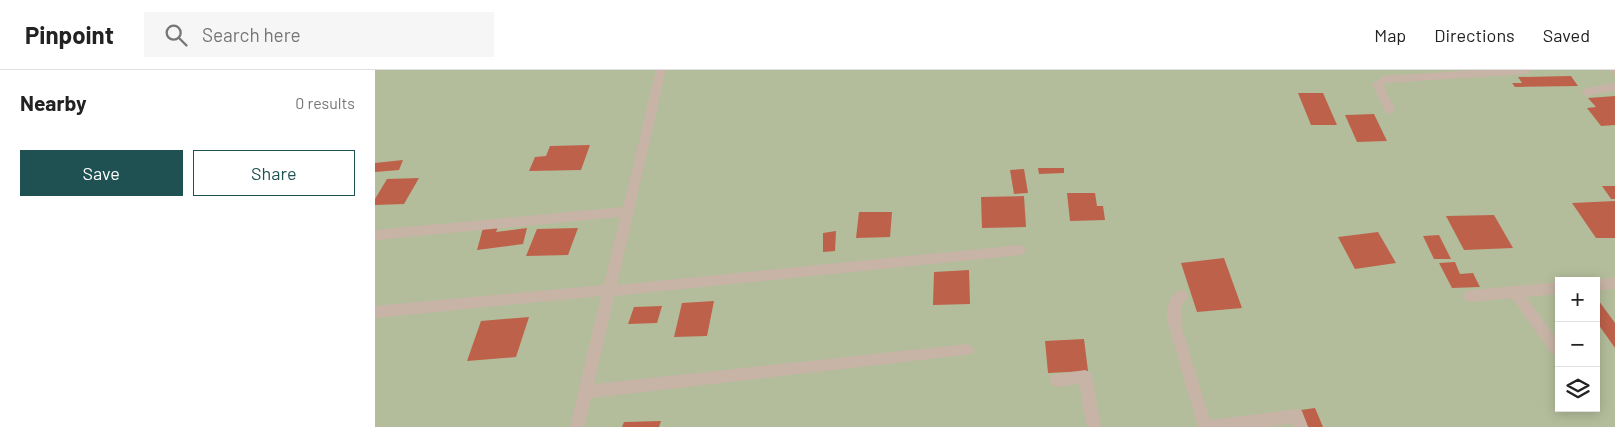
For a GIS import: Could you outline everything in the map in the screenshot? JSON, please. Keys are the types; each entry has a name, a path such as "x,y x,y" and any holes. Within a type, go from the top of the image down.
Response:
{"street":[{"path":"577,427 661,70"},
{"path":"1390,110 1377,84 1384,80 1527,70"},
{"path":"1586,92 1615,87"},
{"path":"375,236 628,211"},
{"path":"375,312 1020,250"},
{"path":"1600,285 1615,283"},
{"path":"1470,296 1555,288"},
{"path":"1515,292 1555,348"},
{"path":"1181,296 1174,304 1172,315 1205,427"},
{"path":"585,392 967,350"},
{"path":"1057,380 1085,377 1094,427"},
{"path":"1210,427 1299,421"}],"green space":[{"path":"375,70 1615,70 1615,427 375,427"}],"building":[{"path":"1571,76 1578,86 1515,87 1512,83 1522,83 1518,77"},
{"path":"1298,93 1323,93 1337,125 1311,125"},
{"path":"1615,96 1615,125 1601,126 1587,108 1596,107 1588,98"},
{"path":"1374,114 1387,141 1357,142 1345,115"},
{"path":"590,145 581,170 529,171 535,157 546,156 550,146"},
{"path":"403,160 399,170 375,172 375,163"},
{"path":"1038,168 1064,168 1064,173 1039,174"},
{"path":"1024,169 1028,193 1014,194 1010,170"},
{"path":"419,178 404,204 375,205 375,199 387,179"},
{"path":"1602,186 1615,186 1615,199 1611,199"},
{"path":"1067,193 1095,193 1097,206 1103,206 1105,220 1070,221"},
{"path":"1024,196 1026,227 982,228 981,197"},
{"path":"1615,201 1615,238 1596,238 1572,203"},
{"path":"859,212 892,212 890,237 856,238"},
{"path":"1494,215 1513,248 1464,250 1446,216"},
{"path":"498,227 496,232 527,228 523,244 477,250 483,228"},
{"path":"578,228 568,255 526,256 537,229"},
{"path":"836,231 835,251 823,252 823,233"},
{"path":"1378,232 1396,263 1355,269 1338,237"},
{"path":"1439,235 1451,259 1434,259 1423,236"},
{"path":"1224,258 1242,308 1197,312 1181,263"},
{"path":"1455,262 1460,274 1473,273 1480,287 1452,288 1439,263"},
{"path":"969,270 970,304 933,305 934,272"},
{"path":"714,301 707,336 674,337 682,303"},
{"path":"1600,302 1615,323 1615,348 1600,327"},
{"path":"662,306 657,323 628,324 634,307"},
{"path":"529,317 516,357 467,361 481,321"},
{"path":"1084,339 1088,371 1048,373 1045,341"},
{"path":"1315,408 1323,427 1308,427 1301,410"},
{"path":"661,421 659,427 622,427 624,422"}]}
